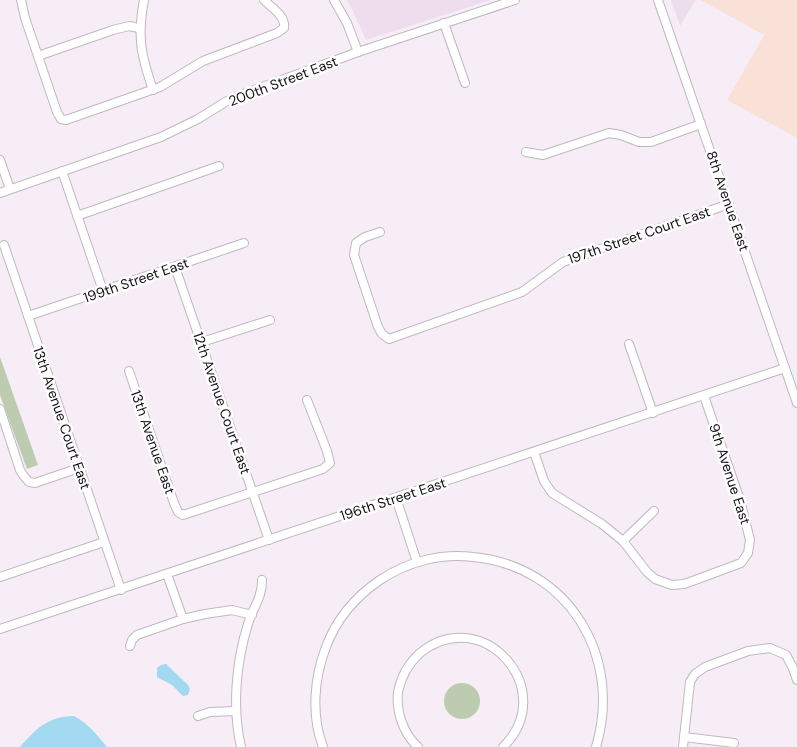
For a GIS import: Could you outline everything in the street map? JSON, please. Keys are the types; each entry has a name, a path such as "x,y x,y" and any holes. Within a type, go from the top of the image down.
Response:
{"street":[{"path":"21,0 25,18 54,104 61,119 70,119 153,90 203,61 277,33 285,26 280,15 264,0"},
{"path":"144,0 140,43 144,66 153,90"},
{"path":"334,0 347,23 358,52"},
{"name":"200th Street East","path":"0,193 161,137 198,119 227,101 358,52 515,0"},
{"name":"8th Avenue East","path":"658,0 797,403"},
{"path":"444,24 465,83"},
{"path":"38,56 113,30 129,26 140,28"},
{"path":"526,152 543,155 608,133 621,135 639,142 651,142 701,124"},
{"path":"0,160 10,189"},
{"path":"77,216 219,166"},
{"path":"62,172 103,291"},
{"name":"197th Street Court East","path":"380,232 356,242 354,255 378,327 387,338 395,338 522,292 562,262 729,204"},
{"name":"199th Street East","path":"28,316 244,243"},
{"name":"13th Avenue Court East","path":"4,245 121,590"},
{"name":"12th Avenue Court East","path":"175,267 269,540"},
{"path":"202,342 270,320"},
{"path":"628,344 653,412"},
{"name":"196th Street East","path":"0,629 785,368"},
{"name":"13th Avenue East","path":"129,371 178,512 186,515 253,493"},
{"name":"9th Avenue East","path":"623,541 647,572 659,581 672,585 684,584 730,568 741,563 748,553 749,530 704,396"},
{"path":"253,493 323,469 330,462 308,400"},
{"path":"0,409 20,470 23,476 30,482 35,483 79,468"},
{"path":"534,452 544,481 552,493 586,513 623,541 654,510"},
{"path":"396,498 417,562"},
{"path":"0,577 104,542"},
{"path":"323,747 318,726 316,691 322,657 328,641 346,611 371,586 401,568 417,562 450,556 500,561 530,574 544,583 563,600 579,619 588,633 600,664 604,697 603,714 596,747"},
{"path":"167,574 182,619"},
{"path":"241,747 236,711 238,669 248,622 261,597 262,580"},
{"path":"130,646 132,640 137,635 182,619 232,610 252,615"},
{"path":"418,747 409,737 400,720 398,700 401,681 410,664 424,650 442,641 461,638 481,642 498,651 512,665 520,682 523,702 520,721 511,738 503,747"},
{"path":"683,747 688,690 692,677 698,672 712,664 748,651 770,648 779,651 790,659 797,680"},
{"path":"198,716 210,712 236,711"},
{"path":"684,737 734,743"}],"shaded area":[{"path":"346,0 491,0 366,40"},
{"path":"671,0 696,0 680,26"},
{"path":"700,0 797,0 797,138 727,100 764,35"}],"green space":[{"path":"0,357 38,465 27,469 0,395"},
{"path":"462,683 469,684 475,688 479,694 479,708 475,714 469,718 462,719 455,718 449,714 445,708 444,701 445,694 449,688 455,684"}],"water":[{"path":"166,664 188,685 190,689 188,695 183,696 172,685 157,677 157,668"},
{"path":"74,716 88,726 107,747 20,747 43,725 50,721"}]}
